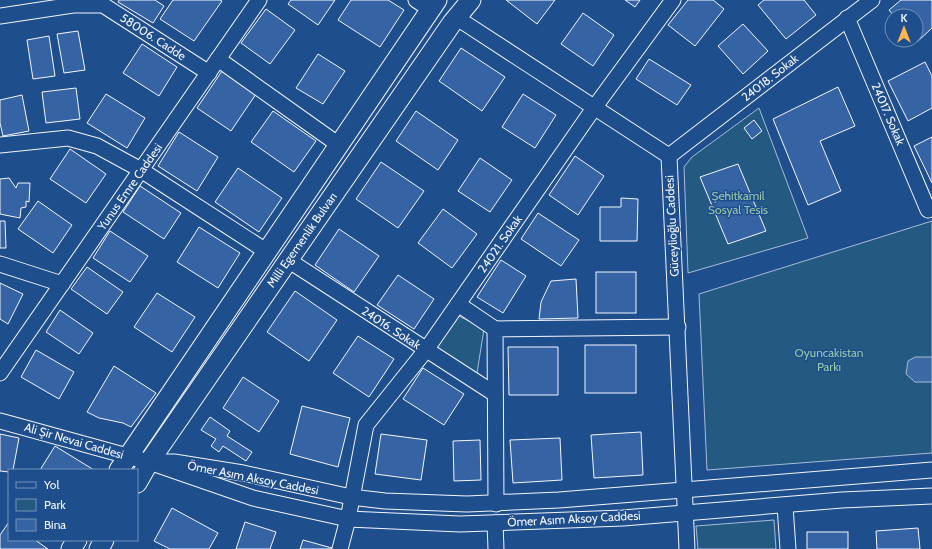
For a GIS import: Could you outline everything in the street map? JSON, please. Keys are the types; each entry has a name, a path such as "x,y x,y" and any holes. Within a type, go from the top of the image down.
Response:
{"main road":[{"name":"Milli Egemenlik Bulvarı","path":"138,481 149,462 288,260 456,18 471,0"},
{"name":"Milli Egemenlik Bulvarı","path":"123,463 339,145 428,3"}],"street":[{"name":"Yunus Emre Caddesi","path":"0,373 259,0"},
{"name":"24021. Sokak","path":"340,549 348,519 366,425 426,350 594,108 673,0"},
{"name":"24018. Sokak","path":"669,156 872,0"},
{"name":"58006. Cadde","path":"0,16 73,5 104,3 209,73"},
{"path":"456,18 669,156"},
{"name":"24017. Sokak","path":"848,18 928,210"},
{"path":"218,59 339,145"},
{"path":"0,145 68,138 97,146 141,170 266,251"},
{"name":"Güceylioğlu Caddesi","path":"669,156 687,549"},
{"name":"24016. Sokak","path":"288,260 495,394"},
{"path":"0,264 62,284"},
{"path":"458,304 495,329 678,327"},
{"path":"495,329 496,504"},
{"name":"Ali Şir Nevai Caddesi","path":"0,421 123,463 149,462"},
{"name":"Ömer Asım Aksoy Caddesi","path":"149,462 174,462 243,473 351,497 385,501 496,504 932,470"},
{"name":"Ömer Asım Aksoy Caddesi","path":"149,462 253,498 348,519 460,524 686,513 785,506 842,500 932,496"},
{"path":"785,506 788,549"},
{"path":"495,522 496,549"}],"green space":[{"name":"Şehitkamil Sosyal Tesis","path":"759,108 808,238 688,273 684,167 692,157"},
{"name":"Oyuncakistan Parkı","path":"932,221 932,453 707,470 699,294"},
{"path":"459,316 484,329 477,373 435,348"},
{"path":"774,520 776,549 698,549 696,526"}],"shaded area":[{"path":"915,357 932,357 932,382 915,382 906,374 908,361"}],"building":[{"path":"119,0 155,0 164,6 153,23 118,2"},
{"path":"173,0 222,1 194,41 160,19"},
{"path":"291,0 335,0 318,25 288,4"},
{"path":"351,0 388,0 404,10 380,47 338,20"},
{"path":"506,0 555,0 537,24"},
{"path":"625,0 640,0 635,7"},
{"path":"688,0 713,0 724,9 695,46 668,25"},
{"path":"764,0 804,0 816,15 786,39 758,5"},
{"path":"901,0 932,0 932,28 924,35 924,8 891,8"},
{"path":"266,9 295,30 270,64 241,43"},
{"path":"583,13 614,35 593,66 561,44"},
{"path":"743,24 768,51 743,74 718,46"},
{"path":"78,31 85,70 64,73 57,34"},
{"path":"49,36 55,76 33,79 27,40"},
{"path":"142,44 177,67 159,96 123,73"},
{"path":"461,48 505,77 482,111 439,81"},
{"path":"318,54 345,71 323,104 296,88"},
{"path":"649,59 691,85 677,105 636,79"},
{"path":"925,62 932,76 932,108 908,121 888,81"},
{"path":"222,71 256,94 231,131 197,108"},
{"path":"838,87 855,126 820,141 841,191 808,205 773,119"},
{"path":"76,88 80,119 46,123 42,92"},
{"path":"106,94 145,118 127,148 87,123"},
{"path":"523,94 556,115 535,148 502,127"},
{"path":"22,95 29,131 3,136 0,123 0,100"},
{"path":"273,111 316,141 294,172 251,142"},
{"path":"416,111 458,140 438,170 396,141"},
{"path":"754,120 762,131 752,139 744,128"},
{"path":"179,132 218,157 197,191 158,166"},
{"path":"932,137 932,183 914,146"},
{"path":"70,149 106,174 86,203 50,179"},
{"path":"575,156 604,176 578,215 549,195"},
{"path":"480,158 512,180 490,212 458,191"},
{"path":"381,162 424,191 398,228 356,199"},
{"path":"738,164 766,231 728,244 700,177"},
{"path":"238,168 282,198 259,232 215,202"},
{"path":"9,178 16,188 18,183 30,183 29,202 26,201 26,207 21,208 20,218 0,214 0,179"},
{"path":"140,186 181,213 164,239 123,212"},
{"path":"621,198 638,199 637,241 600,241 600,207 621,207"},
{"path":"38,201 72,225 53,253 18,229"},
{"path":"443,209 477,234 452,268 418,243"},
{"path":"538,213 579,240 561,266 521,239"},
{"path":"0,221 5,221 6,248 0,248"},
{"path":"199,227 240,253 218,288 177,262"},
{"path":"339,229 379,256 354,292 315,265"},
{"path":"110,231 148,256 130,282 93,258"},
{"path":"501,260 526,276 503,313 477,297"},
{"path":"87,267 123,292 107,314 71,289"},
{"path":"596,272 636,272 636,313 596,313"},
{"path":"398,275 434,299 414,329 377,305"},
{"path":"576,279 578,318 539,319 541,302 551,281"},
{"path":"0,283 23,294 8,324 0,319"},
{"path":"295,291 337,320 309,361 267,332"},
{"path":"157,293 195,317 172,352 134,327"},
{"path":"60,310 93,333 79,354 46,332"},
{"path":"358,336 394,359 369,397 333,373"},
{"path":"585,345 636,345 636,393 585,393"},
{"path":"508,347 558,347 558,395 509,395"},
{"path":"36,350 74,372 59,399 21,377"},
{"path":"114,366 156,393 131,427 123,423 99,418 87,412"},
{"path":"423,368 464,394 444,425 403,399"},
{"path":"243,377 279,401 259,432 223,408"},
{"path":"302,406 350,418 338,467 290,454"},
{"path":"210,417 230,431 227,436 252,452 246,461 223,446 219,452 211,446 216,439 201,430"},
{"path":"641,432 643,475 594,478 591,435"},
{"path":"0,434 19,438 13,469 8,469 8,472 0,471"},
{"path":"381,434 427,440 421,480 375,474"},
{"path":"560,438 562,480 513,483 510,440"},
{"path":"480,440 481,480 454,481 453,441"},
{"path":"55,446 92,469 41,469"},
{"path":"172,508 218,533 209,549 170,549 154,541"},
{"path":"245,522 276,532 270,549 236,549"},
{"path":"8,523 8,541 36,541 48,549 0,549 0,535"},
{"path":"918,528 920,549 877,549 876,531"},
{"path":"807,532 848,532 848,549 807,549"},
{"path":"303,540 332,548 332,549 300,549"}]}
